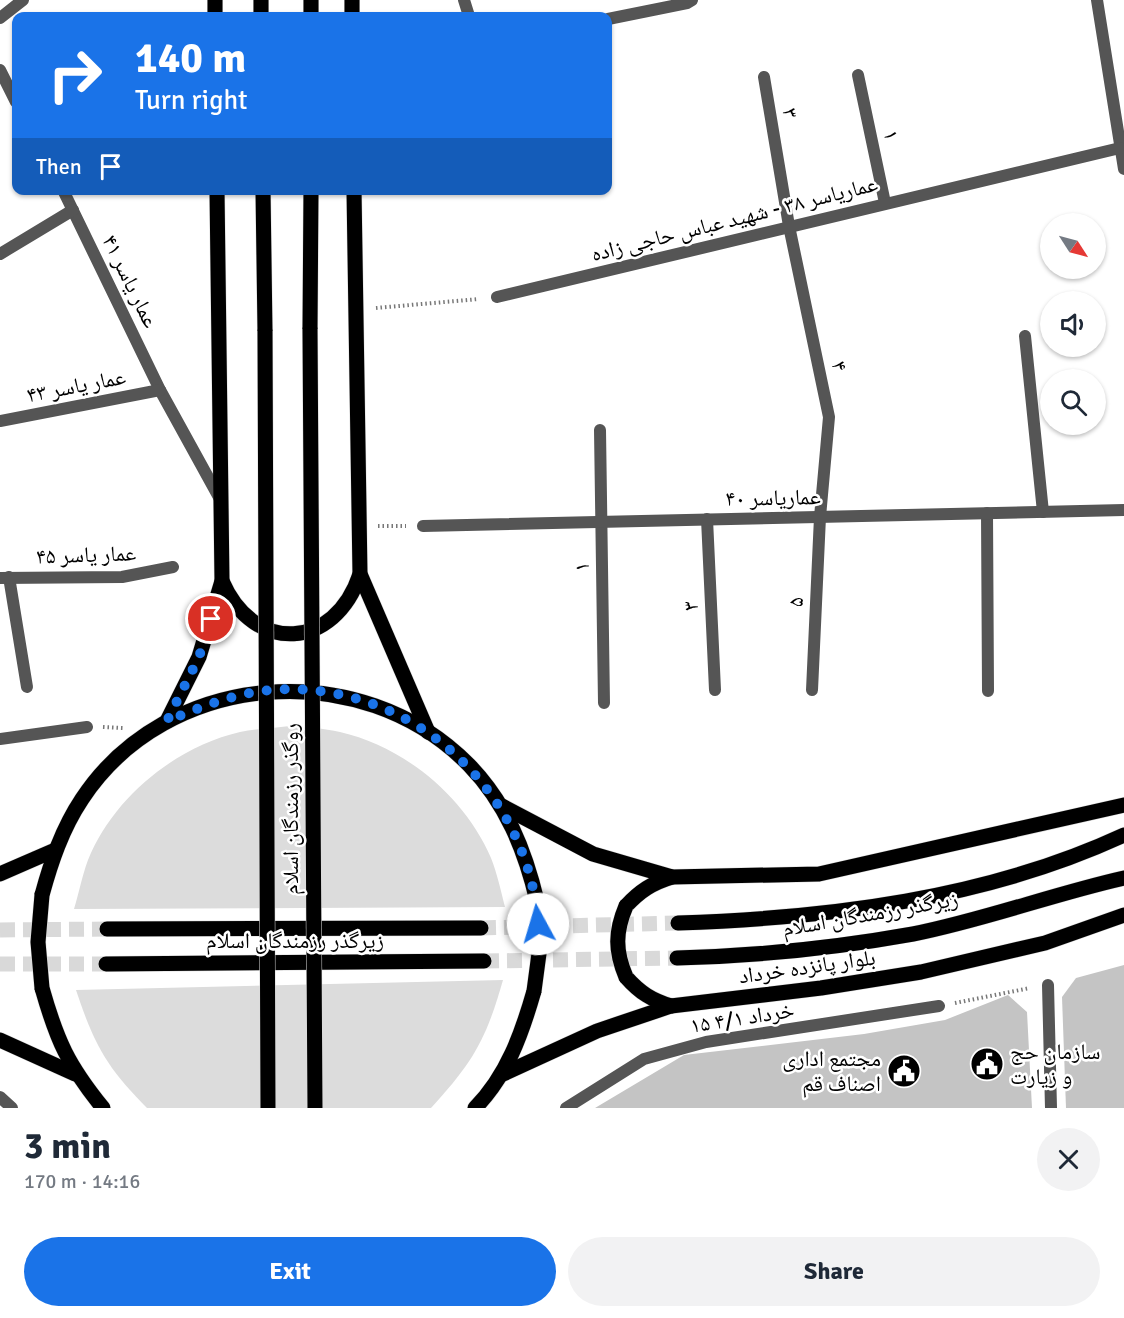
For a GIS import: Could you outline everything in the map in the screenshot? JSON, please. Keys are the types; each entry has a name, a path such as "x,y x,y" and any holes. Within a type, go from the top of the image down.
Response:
{"main road":[{"path":"167,721 199,657 222,582 217,195"},
{"name":"روگذر رزمندگان اسلام","path":"263,195 268,1108"},
{"name":"روگذر رزمندگان اسلام","path":"311,195 315,1108"},
{"path":"222,582 231,601 244,617 262,628 283,634 304,633 324,625 341,612 353,595 360,574 354,195"},
{"path":"360,574 428,732"},
{"path":"103,1108 75,1074 55,1033 42,988 38,942 42,895 55,850 82,799 120,755 167,721 218,700 272,690 327,692 370,703 428,732 469,765 501,806 521,846 537,901 540,946 534,991 521,1035 501,1075 475,1108"},
{"path":"671,1006 653,1001 638,991 626,977 619,960 616,942 619,923 627,906 639,892 654,882 672,877 819,874 1124,805"},
{"path":"501,806 593,854 672,877"},
{"name":"زیرگذر رزمندگان اسلام","path":"678,923 820,915 907,901 996,879 1089,851 1124,834"},
{"path":"0,874 55,850"},
{"name":"زیرگذر رزمندگان اسلام","path":"677,958 731,956 820,947 914,933 1124,878"},
{"name":"بلوار پانزده خرداد","path":"501,1075 597,1030 671,1006 821,988 921,972 1045,943 1124,915"},
{"name":"زیرگذر رزمندگان اسلام","path":"106,929 481,928"},
{"name":"زیرگذر رزمندگان اسلام","path":"106,964 483,961"},
{"path":"0,1040 75,1074"}],"street":[{"path":"0,18 23,0"},
{"path":"612,18 687,3 692,0"},
{"path":"1097,0 1124,169"},
{"path":"0,70 12,94"},
{"name":"۱","path":"858,75 885,203"},
{"name":"۳","path":"764,77 789,226"},
{"name":"عماریاسر ۳۸ - شهید عباس حاجی زاده","path":"497,297 1120,148"},
{"name":"عمار یاسر ۴۱","path":"66,195 160,390 221,501"},
{"path":"0,254 73,210"},
{"name":"۴","path":"789,226 829,417 820,517"},
{"path":"1025,336 1043,512"},
{"name":"عمار یاسر ۴۳","path":"0,421 160,390"},
{"name":"۱","path":"600,430 604,703"},
{"name":"عماریاسر ۴۰","path":"423,526 1124,510"},
{"path":"987,513 988,691"},
{"name":"۵","path":"812,690 820,517"},
{"name":"۳","path":"707,519 715,690"},
{"name":"عمار یاسر ۴۵","path":"4,578 122,577 173,567"},
{"path":"4,578 27,687"},
{"path":"0,739 87,727"},
{"path":"1048,985 1051,1108"},
{"name":"۱۵ خرداد ۴/۱","path":"566,1108 644,1059 706,1042 939,1006"},
{"path":"0,1097 12,1108"}],"path":[{"path":"356,310 497,297"},
{"path":"359,526 423,526"},
{"path":"939,1006 1048,985"}],"shaded area":[{"path":"290,726 334,731 364,739 409,762 430,778 449,795 480,836 491,858 505,907 74,909 88,860 99,837 113,816 149,778 192,750 216,739 240,732"},
{"path":"503,980 484,1035 458,1077 431,1108 147,1108 121,1080 103,1054 76,990"}],"building":[{"path":"1124,965 1124,1108 1066,1108 1062,997 1076,978"},
{"path":"1008,995 1027,1012 1032,1108 595,1108 684,1055 864,1034 945,1020"}],"tunnel":[{"path":"481,928 678,923"},
{"path":"0,930 107,929"},
{"path":"484,961 677,958"},
{"path":"0,964 106,964"}],"place":[{"name":"سازمان حج و زیارت","path":"987,1064"},
{"name":"مجتمع اداری اصناف قم","path":"904,1071"}],"route":[{"path":"211,619 199,657 167,721 218,700 272,690 327,692 380,706 428,732 469,765 501,806 517,836 529,868 537,901 538,924"}]}
